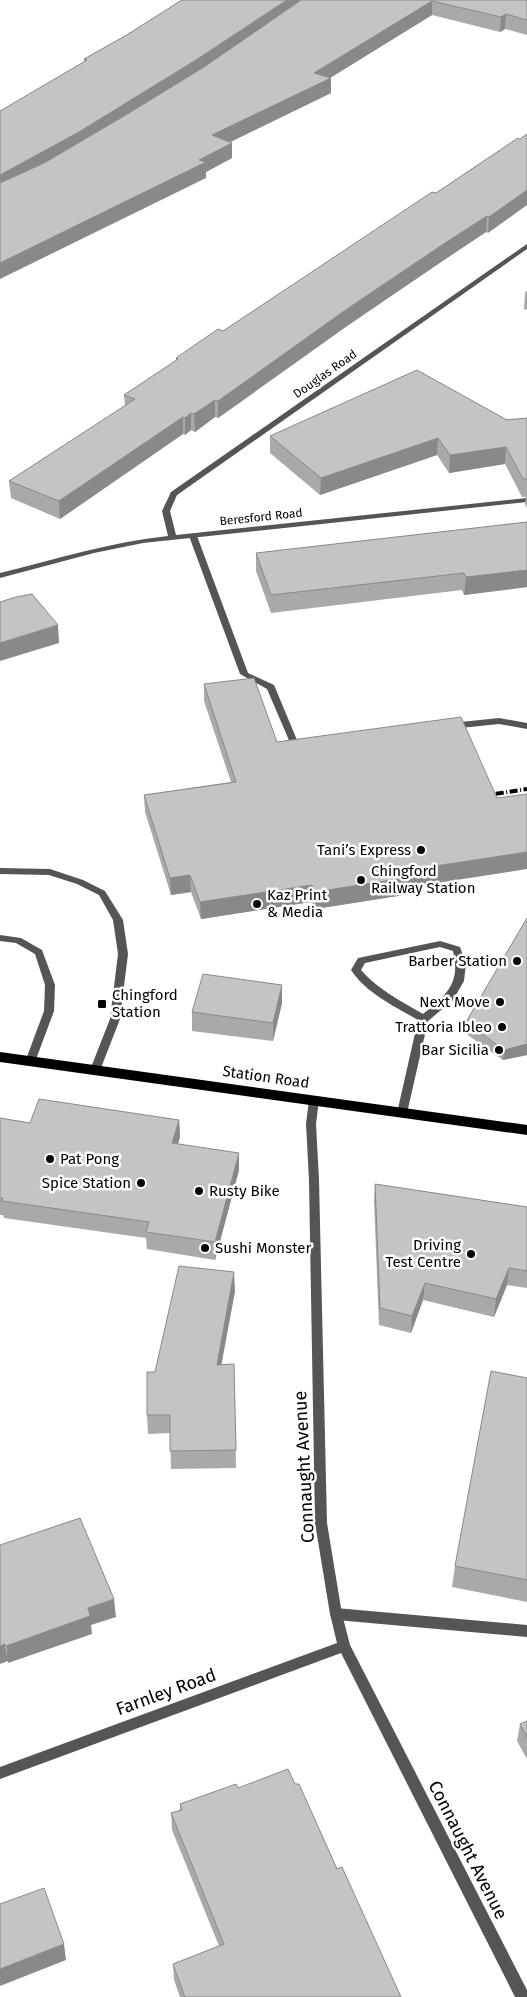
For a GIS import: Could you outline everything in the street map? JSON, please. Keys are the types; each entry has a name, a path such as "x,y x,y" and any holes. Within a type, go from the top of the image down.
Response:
{"main road":[{"name":"Station Road","path":"0,1057 527,1130"}],"street":[{"name":"Douglas Road","path":"172,538 166,511 174,494 526,247"},
{"name":"Beresford Road","path":"0,576 93,550 172,538 527,500"},
{"path":"193,536 244,674 271,687 294,743 313,741"},
{"path":"440,727 499,721 527,726"},
{"path":"0,871 50,872 80,882 102,894 118,920 123,954 115,1019 95,1070"},
{"path":"0,938 18,940 39,952 50,985 49,1011 30,1062"},
{"path":"402,1112 423,1019 448,998 459,981 461,964 457,949 440,944 361,960 356,970 364,980 379,992 423,1019"},
{"name":"Connaught Avenue","path":"314,1100 311,1124 314,1190 320,1523 336,1614 344,1646 524,1997"},
{"path":"336,1614 527,1631"},
{"name":"Farnley Road","path":"0,1773 344,1646"}],"building":[{"path":"182,0 287,0 196,60 79,132 0,175 0,111 87,60 84,59"},
{"path":"301,0 527,0 527,20 506,14 501,17 432,1 314,73 331,78 212,135 232,143 199,160 206,162 0,263 0,183 44,163 124,116 204,67"},
{"path":"527,134 527,190 489,217 487,216 445,243 347,309 218,401 215,400 194,414 191,413 185,418 183,417 59,501 9,481 135,399 124,395 178,359 176,358 218,329 223,331 432,192 436,193 518,138 520,139"},
{"path":"417,370 507,420 527,418 527,479 523,479 506,447 450,455 438,438 321,478 270,436"},
{"path":"527,522 527,570 466,577 464,573 271,595 256,553"},
{"path":"32,594 58,625 0,643 0,602"},
{"path":"254,678 277,742 461,717 497,798 527,794 527,852 422,868 424,875 315,892 312,885 200,902 190,875 170,878 144,795 236,782 204,684"},
{"path":"527,918 527,1044 504,1050 466,1022"},
{"path":"203,974 282,985 273,1023 192,1012"},
{"path":"39,1099 179,1120 172,1143 239,1153 215,1242 146,1232 149,1222 2,1201 3,1198 0,1198 0,1118 30,1123"},
{"path":"375,1184 527,1207 527,1271 509,1268 496,1299 425,1283 412,1316 380,1308"},
{"path":"179,1266 234,1272 217,1365 234,1364 236,1450 170,1451 170,1415 147,1415 147,1372 155,1372"},
{"path":"491,1371 527,1378 527,1580 455,1566"},
{"path":"80,1518 114,1599 88,1608 90,1616 6,1646 5,1644 0,1646 0,1545"},
{"path":"527,1721 527,1737 520,1724"},
{"path":"288,1769 295,1784 299,1784 337,1869 342,1867 401,1997 185,1997 173,1964 224,1944 171,1813 182,1810 180,1804 236,1784 238,1788"},
{"path":"44,1888 64,1944 0,1969 0,1904"}],"railway":[{"path":"482,796 527,789"}],"place":[{"name":"Tani’s Express","path":"421,850"},
{"name":"Chingford Railway Station","path":"361,880"},
{"name":"Kaz Print & Media","path":"257,904"},
{"name":"Barber Station","path":"517,961"},
{"name":"Next Move","path":"500,1002"},
{"name":"Chingford Station","path":"102,1004"},
{"name":"Trattoria Ibleo","path":"502,1027"},
{"name":"Bar Sicilia","path":"499,1050"},
{"name":"Pat Pong","path":"50,1159"},
{"name":"Spice Station","path":"141,1183"},
{"name":"Rusty Bike","path":"199,1191"},
{"name":"Sushi Monster","path":"205,1248"},
{"name":"Driving Test Centre","path":"471,1254"}]}
